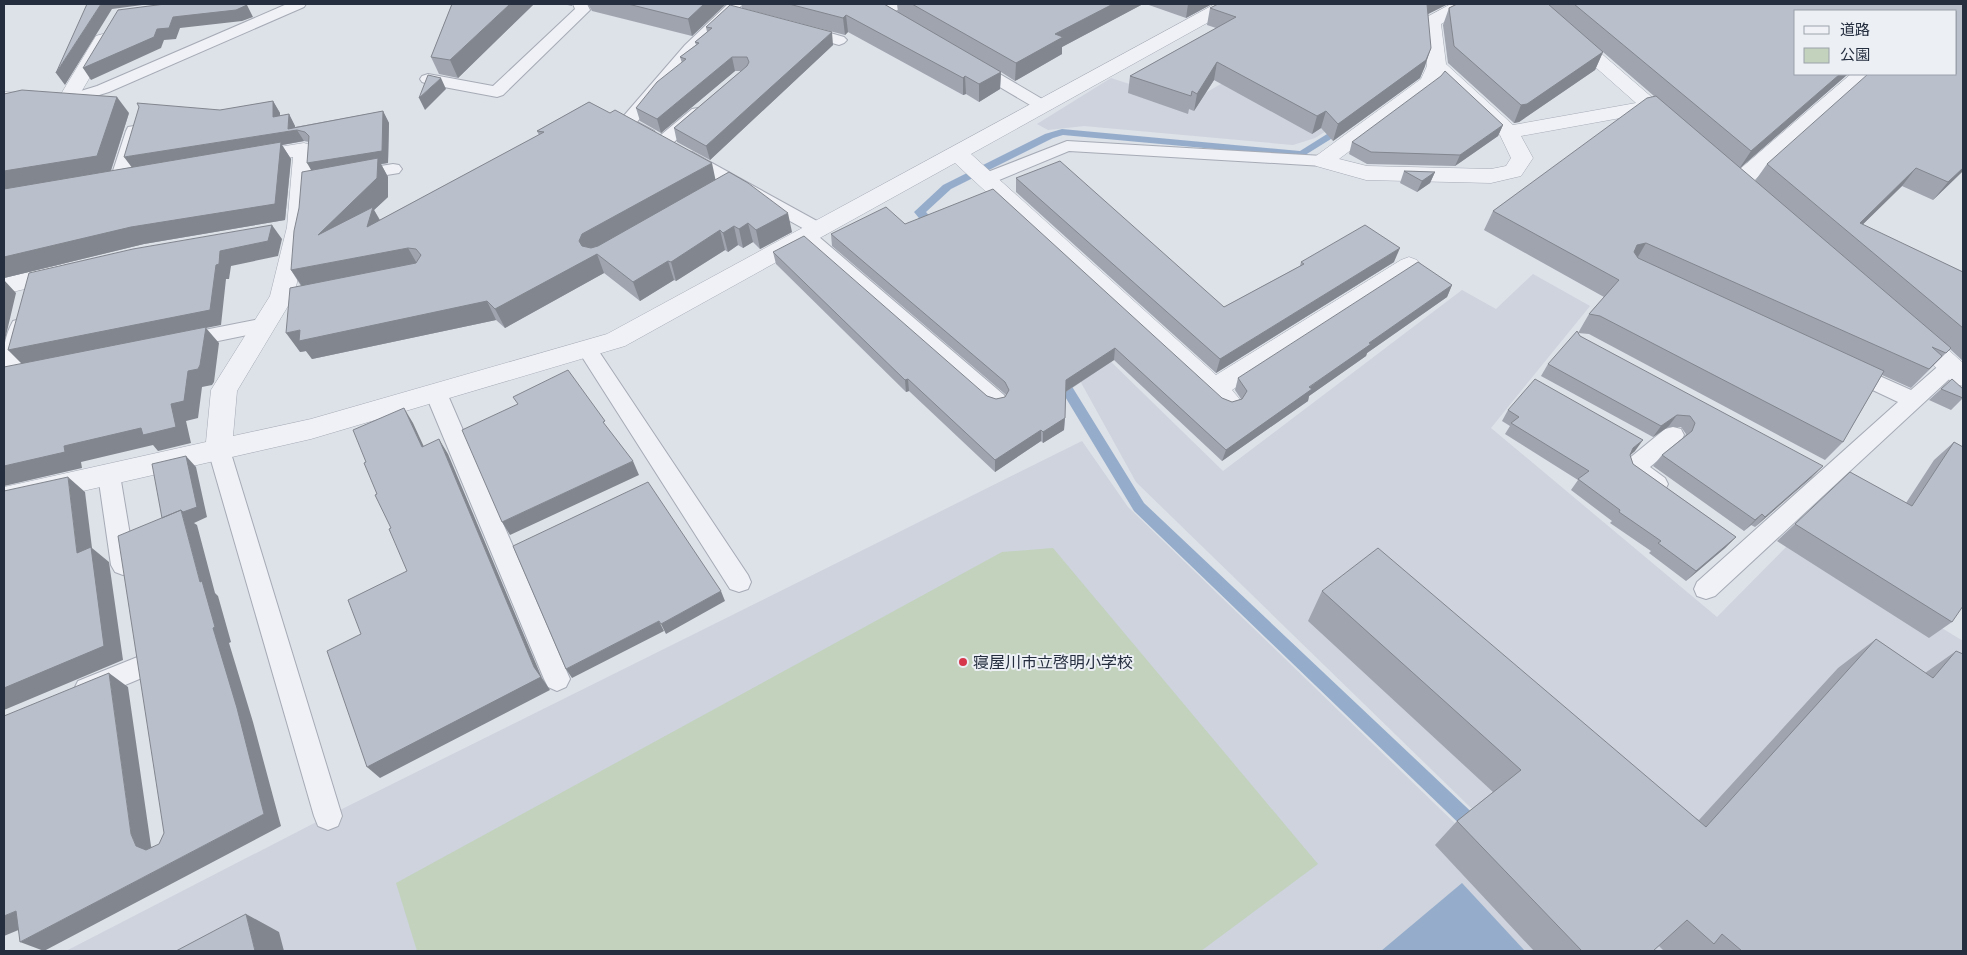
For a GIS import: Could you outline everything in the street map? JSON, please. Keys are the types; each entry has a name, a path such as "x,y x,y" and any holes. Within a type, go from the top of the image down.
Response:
{"street":[{"path":"4,498 311,429 616,340 813,233 973,168 1043,106 1228,4"},
{"path":"1323,161 1429,82 1437,66 1432,22 1464,4"},
{"path":"1533,4 1688,138"},
{"path":"4,98 67,100 114,22"},
{"path":"1323,161 1366,173 1491,176 1513,171 1522,158 1509,132 1437,66"},
{"path":"1740,182 1861,75"},
{"path":"1509,132 1652,106"},
{"path":"219,450 224,390 265,325 287,301 282,296 288,229 310,184 304,149 226,162"},
{"path":"973,168 1222,396 1409,265"},
{"path":"4,286 28,294 88,266"},
{"path":"1900,321 1957,371"}],"lane":[{"path":"67,100 103,89 299,4"},
{"path":"428,79 497,92 583,10 580,4"},
{"path":"899,4 882,11 916,31"},
{"path":"738,10 690,48 627,123 733,182 813,233 996,401"},
{"path":"793,28 839,40"},
{"path":"958,56 1043,106"},
{"path":"662,143 713,100"},
{"path":"119,180 137,118"},
{"path":"973,168 1066,146 1323,161"},
{"path":"338,179 393,169"},
{"path":"716,192 733,182"},
{"path":"11,379 28,294"},
{"path":"170,344 265,325"},
{"path":"587,349 659,477 739,582"},
{"path":"1832,362 1913,400"},
{"path":"1706,589 1742,544 1822,471 1913,400 1957,371"},
{"path":"436,393 512,548 557,679"},
{"path":"1672,495 1634,467 1645,446 1673,435"},
{"path":"219,450 328,816"},
{"path":"109,475 127,590"},
{"path":"67,698 138,657 144,695"}],"shaded area":[{"path":"1241,4 1394,89 1315,138 1293,145 1084,126 1048,130 1037,124 1111,78 1188,103 1280,50 1207,24"},
{"path":"1533,274 1590,306 1491,428 1717,617 1795,538 1963,641 1963,951 1618,951 1136,482 1073,368 1103,354 1223,471 1462,290 1496,309"},
{"name":"寝屋川市立啓明小学校","path":"1082,441 1128,507 1587,951 66,951 328,816"}],"green space":[{"path":"1053,548 1318,864 1201,951 417,951 396,883 1002,552"}],"water":[{"path":"1462,883 1525,951 1381,951"}],"building":[{"path":"87,4 101,4 56,73"},
{"path":"165,4 247,5 236,10 173,17 169,28 157,29 154,37 83,68 118,10"},
{"path":"452,4 510,4 450,60 431,57"},
{"path":"628,4 704,4 688,19"},
{"path":"789,4 884,4 1001,72 979,84 965,76 963,78 846,15 843,18"},
{"path":"912,4 1113,4 1055,34 1063,37 1016,63"},
{"path":"1218,4 1427,4 1431,48 1426,60 1338,124 1326,111 1317,116 1217,62 1197,94 1192,91 1191,96 1130,76 1236,17 1210,8"},
{"path":"1457,4 1548,4 1603,52 1527,104 1521,105 1454,46 1449,8"},
{"path":"1574,4 1963,4 1963,168 1948,182 1916,168 1860,223 1963,272 1963,328 1767,164 1867,75 1957,75 1957,10 1794,10 1794,75 1839,75 1751,151"},
{"path":"730,5 832,32 706,146 674,128 747,66 749,62 747,57 732,57 657,119 636,108 657,82 686,59 680,57 699,43 695,42 712,28 706,27"},
{"path":"1445,71 1503,125 1460,155 1371,152 1352,142 1441,76"},
{"path":"428,75 441,78 419,98"},
{"path":"22,90 117,97 97,156 4,171 4,94"},
{"path":"1656,96 1951,348 1946,353 1932,347 1942,356 1929,369 1646,243 1637,245 1634,252 1638,258 1884,371 1843,442 1600,316 1589,314 1619,280 1493,211 1647,98"},
{"path":"273,101 273,117 289,114 288,129 383,111 382,151 307,163 309,136 305,132 297,130 124,157 139,107 137,103 220,110"},
{"path":"589,102 610,113 615,110 712,163 582,234 579,241 582,246 591,248 598,246 729,172 748,183 788,213 756,230 748,223 739,229 734,226 723,233 720,230 671,262 668,261 633,282 597,254 495,309 487,301 299,341 300,330 286,333 290,288 416,263 421,255 416,249 408,248 291,270 302,172 378,158 377,178 318,235 373,207 367,227 544,132 537,131"},
{"path":"281,142 275,204 131,227 4,257 4,189"},
{"path":"1060,161 1224,307 1304,264 1301,262 1365,225 1400,248 1220,359 1016,178"},
{"path":"1404,171 1435,172 1422,181"},
{"path":"993,189 1222,398 1232,402 1242,399 1247,391 1238,378 1418,262 1452,285 1369,343 1371,344 1309,387 1312,389 1226,450 1115,348 1066,380 1065,418 1043,432 1041,430 995,460 908,379 905,380 773,252 804,236 987,396 996,399 1005,397 1009,390 1005,382 831,234 886,207 905,224"},
{"path":"272,225 268,241 220,251 219,264 216,265 210,310 8,350 29,273 133,249"},
{"path":"206,327 200,365 198,369 188,371 184,401 171,404 176,427 143,435 141,428 64,446 65,452 4,466 4,367"},
{"path":"1577,331 1580,336 1823,466 1765,517 1762,514 1755,520 1662,455 1692,431 1695,423 1690,416 1677,415 1661,426 1548,364"},
{"path":"568,370 605,421 603,422 633,461 502,522 462,430 518,404 513,397"},
{"path":"1535,379 1643,440 1633,448 1630,455 1633,464 1736,537 1696,571 1658,543 1661,541 1619,512 1620,510 1578,479 1589,471 1511,423 1519,417 1508,410"},
{"path":"1952,379 1963,389 1963,398 1941,389"},
{"path":"404,408 422,447 439,439 534,667 541,677 367,767 327,651 361,634 348,600 407,571 389,529 391,528 375,495 377,494 353,430"},
{"path":"1954,442 1963,447 1963,606 1952,622 1795,524 1850,472 1912,506"},
{"path":"186,456 197,507 183,512 181,510 162,518 152,464"},
{"path":"68,477 77,553 91,547 104,646 4,688 4,491"},
{"path":"648,482 721,591 661,624 659,621 566,669 513,546"},
{"path":"181,510 200,582 202,581 215,627 213,628 237,708 264,814 20,942 16,911 4,916 4,716 109,673 131,834 136,846 146,850 159,844 164,833 118,536"},
{"path":"1378,548 1706,827 1876,639 1933,678 1956,651 1963,654 1963,951 1742,951 1722,934 1714,944 1687,920 1653,951 1582,951 1457,821 1521,770 1322,591"},
{"path":"246,914 255,951 176,951"}],"waterway":[{"path":"936,231 920,212 947,187 1049,136 1062,132 1302,154 1343,127"},
{"path":"1058,375 1139,507 1476,828"}],"place":[{"name":"寝屋川市立啓明小学校","path":"963,662"}]}
